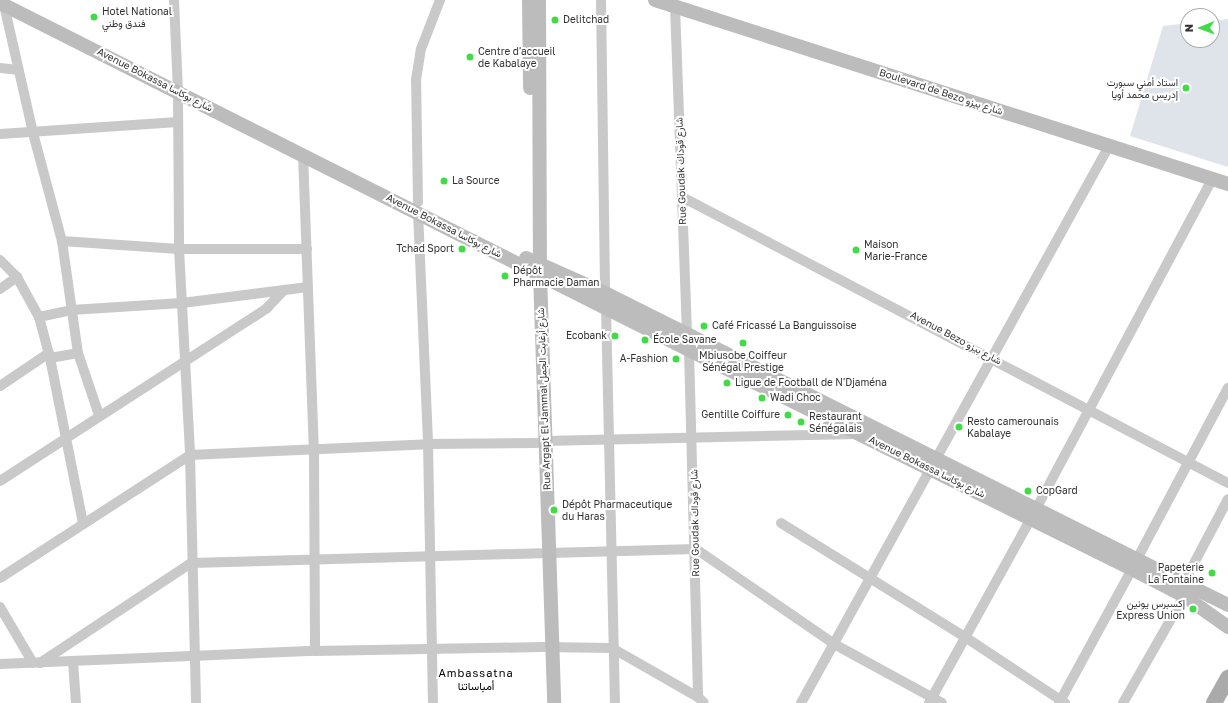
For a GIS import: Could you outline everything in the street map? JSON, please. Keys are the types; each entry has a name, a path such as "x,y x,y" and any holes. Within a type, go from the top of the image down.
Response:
{"main road":[{"path":"1214,703 1228,678"},
{"path":"1226,703 1228,699"}],"street":[{"path":"174,0 178,88 179,249 190,455 191,563 196,703"},
{"path":"433,703 428,444 418,207 416,80 421,49 440,0"},
{"path":"529,0 536,267"},
{"path":"536,267 539,0"},
{"path":"601,0 606,293"},
{"name":"Boulevard de Bezo شارع بيزو","path":"655,0 1228,184"},
{"path":"6,2 18,70 62,242 78,353 99,415"},
{"name":"Avenue Bokassa شارع بوكاسا","path":"6,2 536,267 606,307 689,350 862,434 935,464"},
{"name":"Rue Goudak شارع قوداك","path":"675,6 687,335"},
{"path":"0,68 18,70"},
{"name":"Avenue Bokassa شارع بوكاسا","path":"178,88 303,154 418,207"},
{"path":"0,134 33,133 178,122"},
{"path":"801,703 869,578 935,464 1109,146"},
{"path":"303,154 314,450 315,651"},
{"path":"930,700 1034,513 1212,179"},
{"name":"Avenue Bezo شارع بيزو","path":"682,197 993,358 1228,483"},
{"path":"62,242 179,249 307,249"},
{"path":"0,260 17,277 39,317 50,355 83,523"},
{"name":"Avenue Bokassa شارع بوكاسا","path":"536,267 606,293 935,464 1183,590 1228,605"},
{"name":"Rue Argapt El Jammal شارع أرغابت الجمل","path":"536,267 547,647 544,703"},
{"path":"0,289 17,277"},
{"path":"39,317 71,310 182,303 308,287"},
{"path":"0,481 99,415 267,308 284,290"},
{"path":"606,307 613,551 612,648 615,703"},
{"name":"Rue Goudak شارع قوداك","path":"689,350 701,700"},
{"path":"0,386 50,355 78,353"},
{"path":"781,523 965,636 1062,702 1188,461 1228,388"},
{"path":"0,578 190,455 428,444 862,434"},
{"path":"1124,703 1183,590 1228,498"},
{"path":"37,663 191,563 430,558 696,549 834,644 930,700 942,703"},
{"name":"Avenue Bokassa شارع بوكاسا","path":"1183,590 1228,627"},
{"path":"0,607 37,663"},
{"path":"0,664 73,662 195,654 547,647 612,648 701,700"},
{"name":"Rue Argapt El Jammal شارع أرغابت الجمل","path":"547,647 554,703"},
{"path":"73,662 76,703"}],"shaded area":[{"name":"استاد أمني سبورت إدريس محمد أويا","path":"1228,19 1228,167 1130,136 1163,26 1180,24 1180,48 1220,48 1220,20"}],"place":[{"name":"Hotel National فندق وطني","path":"94,17"},
{"name":"Delitchad","path":"555,20"},
{"name":"Centre d'accueil de Kabalaye","path":"470,57"},
{"name":"استاد أمني سبورت إدريس محمد أويا","path":"1186,88"},
{"name":"La Source","path":"444,181"},
{"name":"Tchad Sport","path":"462,249"},
{"name":"Maison Marie-France","path":"856,250"},
{"name":"Dépôt Pharmacie Daman","path":"505,276"},
{"name":"Café Fricassé La Banguissoise","path":"704,326"},
{"name":"Ecobank","path":"615,336"},
{"name":"École Savane","path":"645,340"},
{"name":"Mbiusobe Coiffeur Sénégal Prestige","path":"743,343"},
{"name":"A-Fashion","path":"676,359"},
{"name":"Ligue de Football de N'Djaména","path":"727,383"},
{"name":"Wadi Choc","path":"762,398"},
{"name":"Gentille Coiffure","path":"788,415"},
{"name":"Restaurant Sénégalais","path":"801,422"},
{"name":"Resto camerounais Kabalaye","path":"959,427"},
{"name":"CopGard","path":"1028,491"},
{"name":"Dépôt Pharmaceutique du Haras","path":"554,510"},
{"name":"Papeterie La Fontaine","path":"1212,573"},
{"name":"إكسبرس يونين Express Union","path":"1193,609"}],"district":[{"name":"Ambassatna أمباساتنا","path":"476,680"}]}
